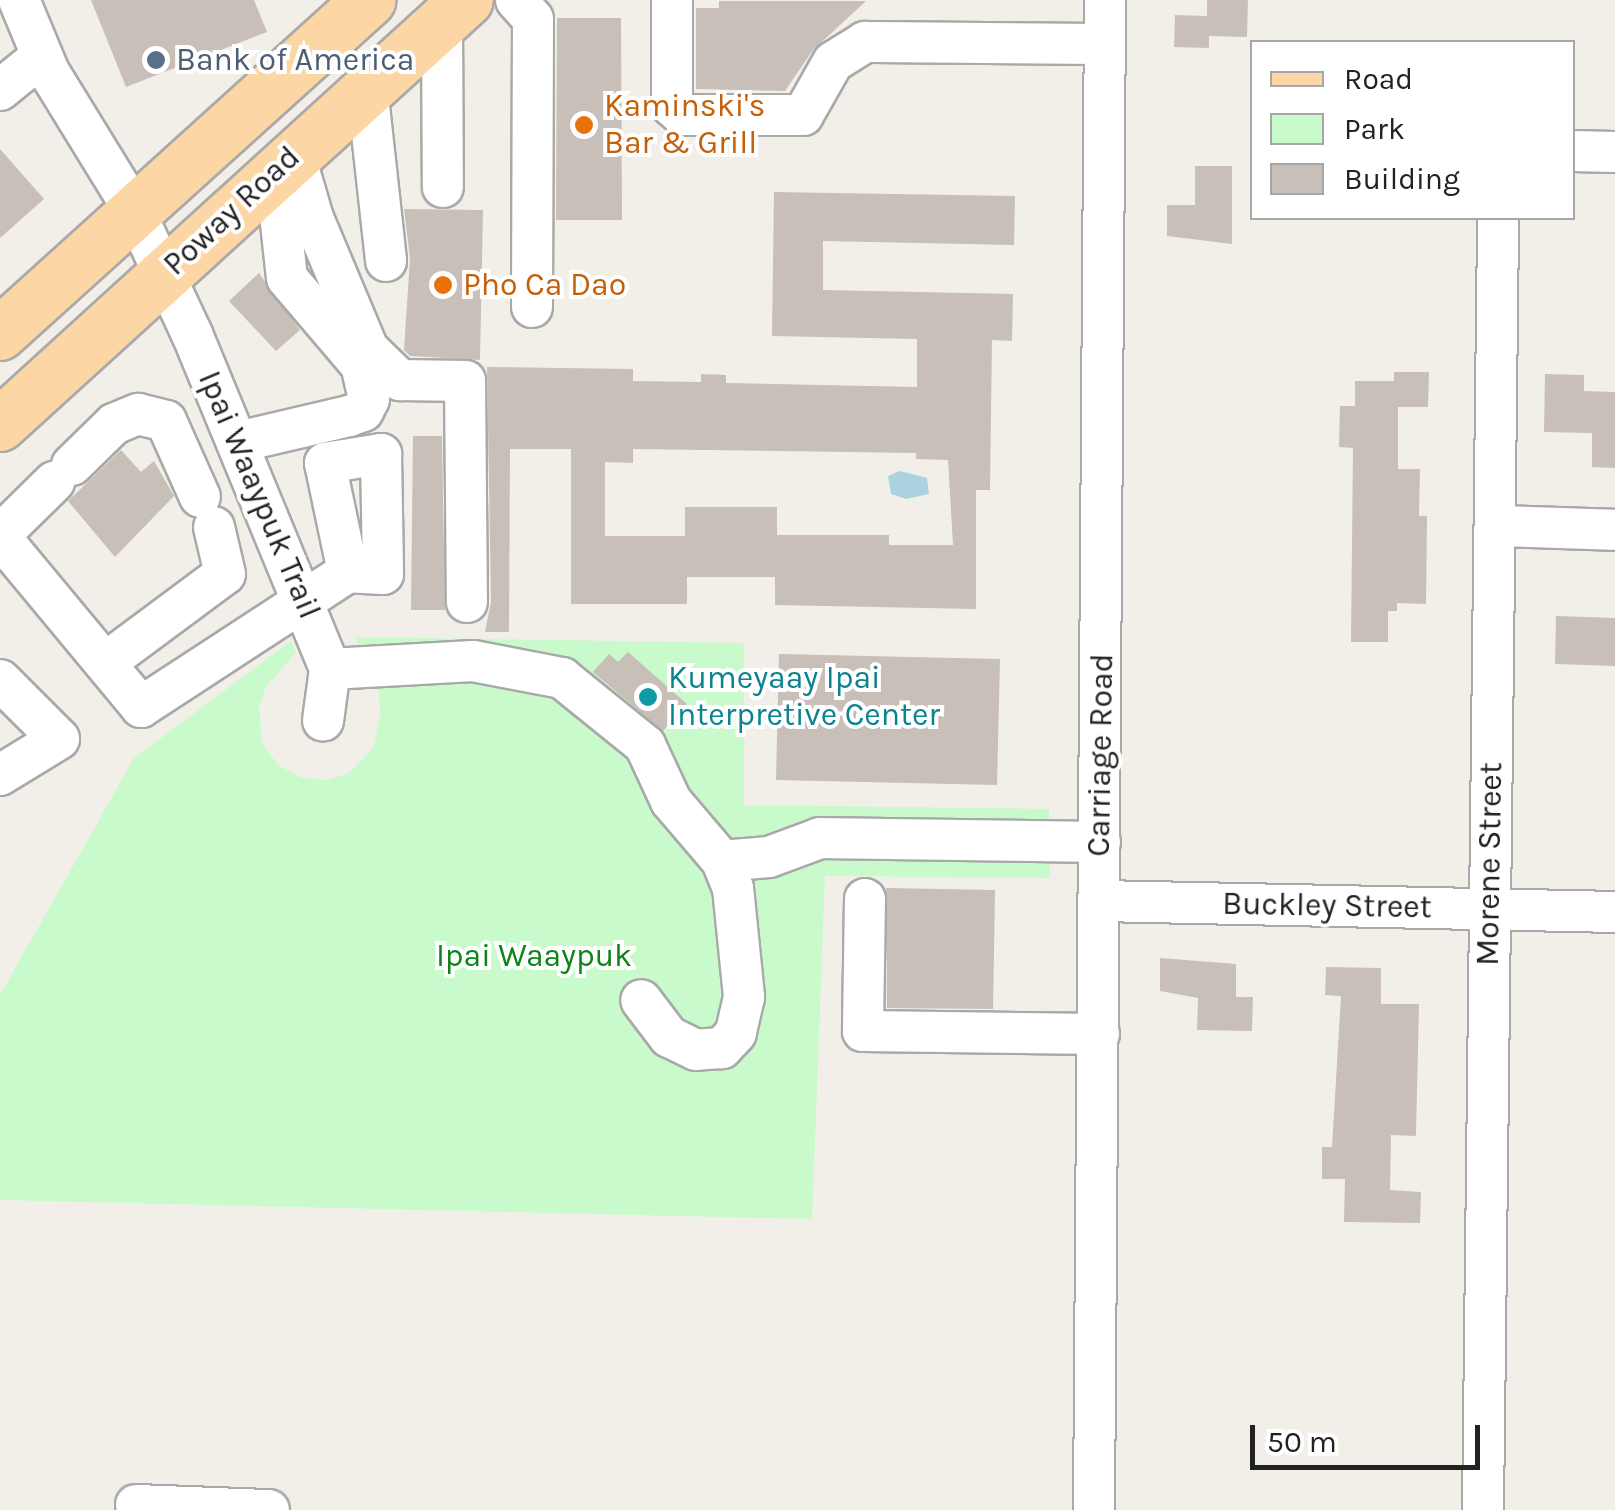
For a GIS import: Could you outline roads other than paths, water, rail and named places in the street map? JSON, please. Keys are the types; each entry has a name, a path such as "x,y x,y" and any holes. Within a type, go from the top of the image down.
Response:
{"main road":[{"name":"Poway Road","path":"0,334 136,212 351,7"},
{"name":"Poway Road","path":"0,425 285,161 455,11"}],"street":[{"name":"Ipai Waaypuk Trail","path":"18,0 42,56 136,212 304,598 330,668 323,721"},
{"path":"672,0 672,110 682,116 803,116 833,62 865,42 1105,44"},
{"name":"Carriage Road","path":"1094,1510 1105,0"},
{"path":"532,308 537,6"},
{"path":"443,188 455,11"},
{"path":"0,90 42,56"},
{"path":"366,88 386,261"},
{"path":"1575,152 1615,152"},
{"path":"238,442 348,416 363,411 369,399 360,365 287,278 285,161"},
{"path":"285,161 368,349 400,380 465,380 467,602"},
{"name":"Morene Street","path":"1483,1510 1498,220"},
{"path":"105,664 224,574 207,512 166,421 138,414 114,424 0,536 105,664 142,707 348,572"},
{"path":"1497,526 1615,530"},
{"path":"330,668 474,662 562,678 645,745 670,801 722,861 732,888 744,998 736,1033 722,1048 696,1050 669,1037 641,1000"},
{"path":"0,680 59,739 0,775"},
{"path":"722,861 769,857 820,838 1100,842"},
{"path":"865,899 863,1031 1098,1034"},
{"name":"Buckley Street","path":"1100,902 1615,912"},
{"path":"136,1504 269,1510"}],"water":[{"path":"900,471 927,478 929,494 906,499 891,494 888,476"}],"place":[{"name":"Bank of America","path":"156,60"},
{"name":"Kaminski's Bar & Grill","path":"584,125"},
{"name":"Pho Ca Dao","path":"443,285"},
{"name":"Kumeyaay Ipai Interpretive Center","path":"648,697"}],"park label":[{"name":"Ipai Waaypuk","path":"534,956"}]}
